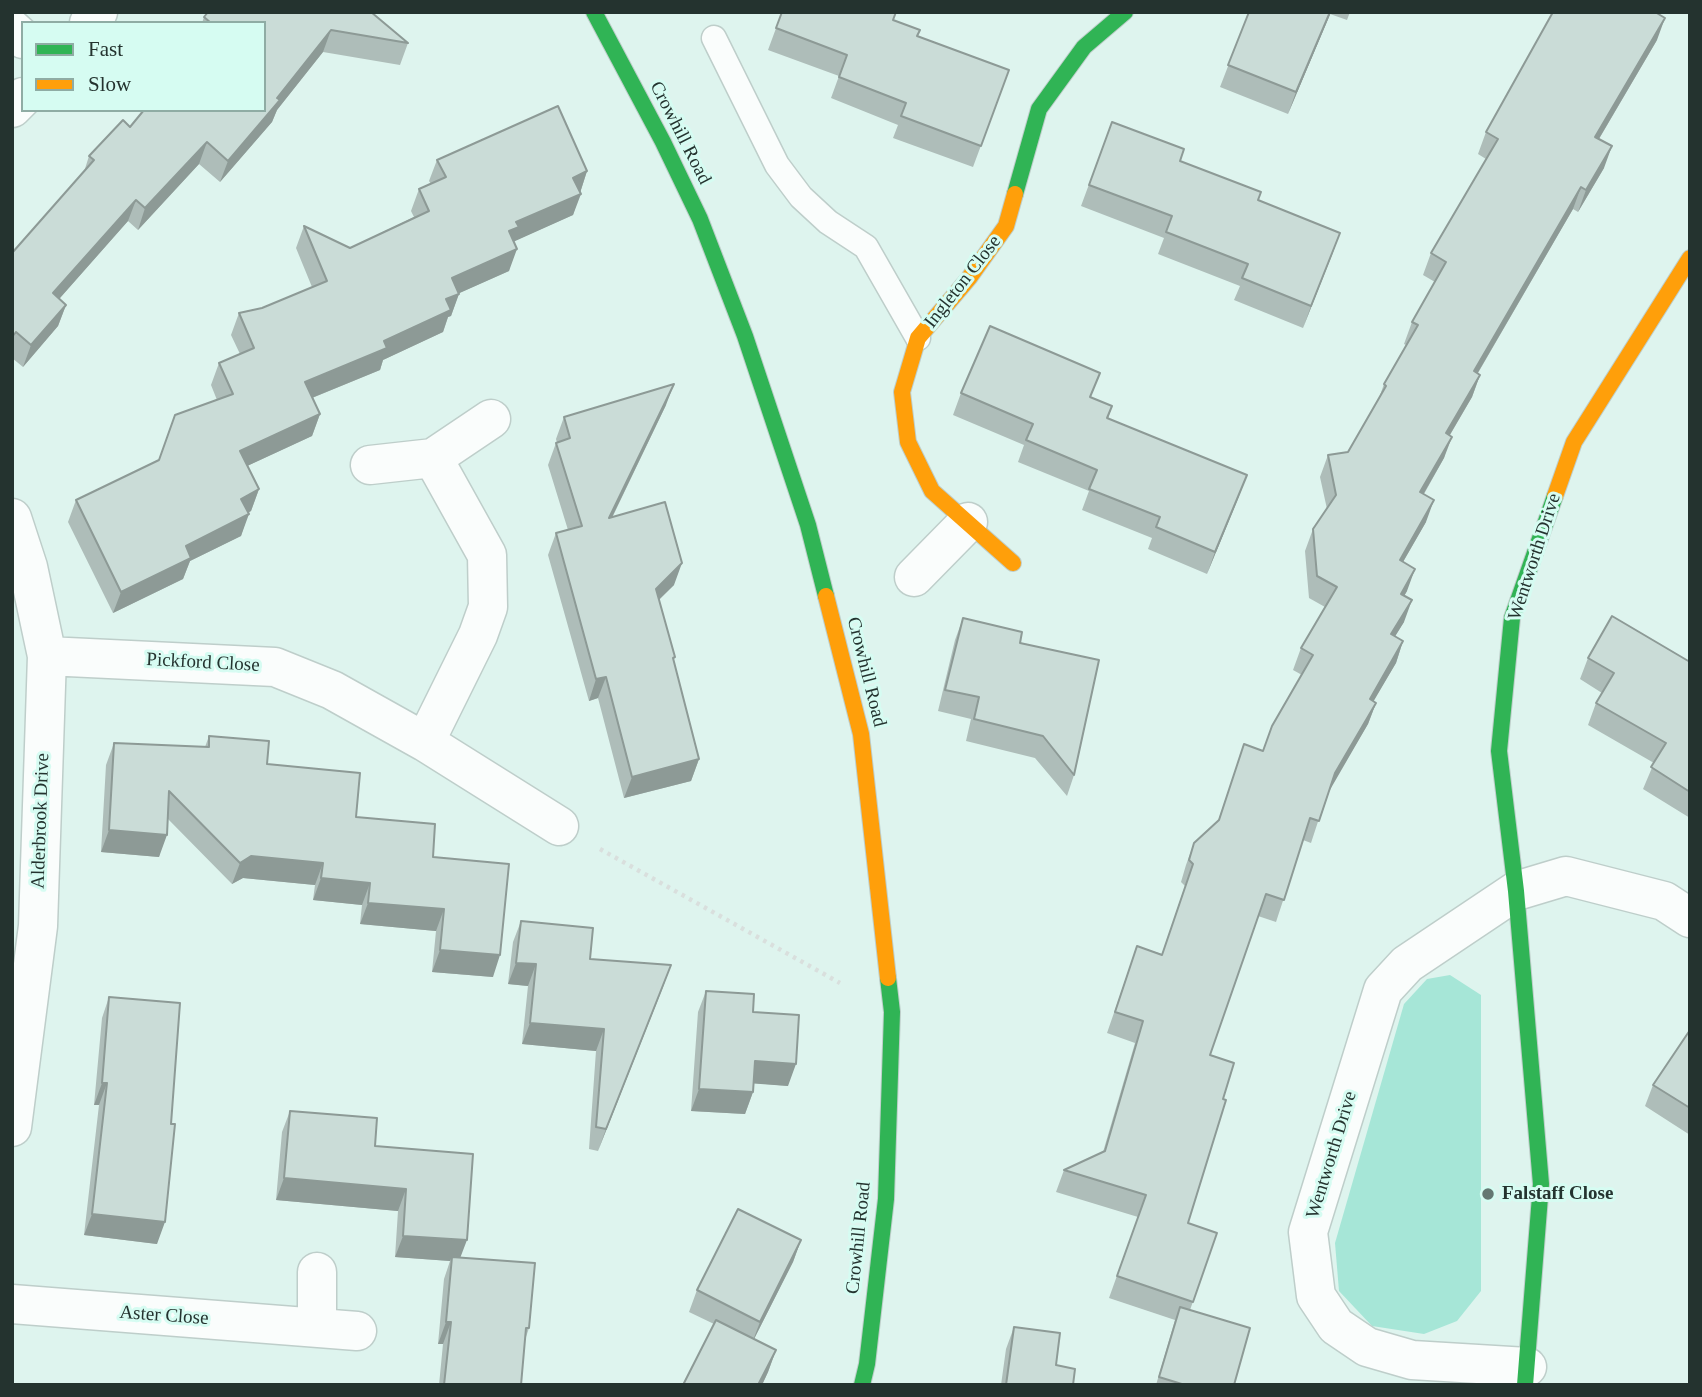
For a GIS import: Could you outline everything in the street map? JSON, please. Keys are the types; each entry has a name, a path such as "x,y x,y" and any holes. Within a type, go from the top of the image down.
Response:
{"street":[{"name":"Crowhill Road","path":"594,12 663,142 700,219 745,336 808,525 860,734 892,1012 886,1199 867,1364 862,1385"},
{"name":"Ingleton Close","path":"1013,563 932,491 908,442 902,392 918,338 969,278 1006,226 1039,110 1084,47 1125,12"},
{"name":"Wentworth Drive","path":"1516,891 1407,964 1383,990 1308,1232 1315,1296 1336,1326 1367,1347 1412,1360 1526,1376 1541,1184 1516,891 1499,751 1512,618 1574,442 1690,258"},
{"path":"370,465 433,458 491,419"},
{"path":"425,742 478,635 488,607 487,555 433,458"},
{"name":"Alderbrook Drive","path":"12,518 28,567 47,656 38,926 12,1127"},
{"path":"915,577 968,522"},
{"name":"Pickford Close","path":"47,656 275,667 332,690 425,742 559,826"},
{"path":"1516,891 1566,876 1664,901 1690,918"},
{"path":"317,1272 317,1328"},
{"name":"Aster Close","path":"12,1304 357,1331"}],"lane":[{"path":"714,38 777,165 801,197 828,222 866,247 918,338"}],"path":[{"path":"559,826 892,1012"}],"green space":[{"path":"1450,975 1481,995 1481,1291 1457,1321 1424,1334 1372,1326 1339,1291 1335,1243 1404,1004 1427,979"}],"building":[{"path":"208,12 371,12 408,43 331,30 277,98 280,100 228,161 207,142 145,208 136,200 53,293 66,305 31,345 16,332 12,337 12,253 94,160 89,156 123,120 130,127 142,112 266,112 266,21 209,21 204,17"},
{"path":"782,12 896,12 893,20 920,30 917,36 1009,70 981,146 901,116 906,103 839,77 847,55 776,28"},
{"path":"1249,12 1330,12 1296,92 1228,65"},
{"path":"1553,12 1655,12 1665,18 1595,137 1612,146 1586,190 1581,187 1474,371 1480,375 1446,433 1452,437 1420,492 1434,500 1400,560 1415,569 1401,594 1412,600 1391,634 1403,641 1370,699 1376,703 1335,773 1319,821 1310,818 1284,900 1266,894 1210,1055 1234,1063 1223,1099 1226,1100 1188,1223 1217,1233 1193,1302 1117,1276 1146,1195 1064,1170 1105,1151 1143,1021 1115,1012 1137,946 1162,955 1193,864 1189,860 1194,843 1219,820 1244,744 1263,751 1272,726 1313,655 1301,648 1337,587 1317,576 1313,529 1336,495 1328,455 1348,452 1418,325 1412,322 1446,262 1431,253 1498,139 1486,132"},
{"path":"558,106 587,171 573,178 581,194 516,222 519,227 509,231 517,249 452,278 459,294 446,299 451,310 384,341 387,348 305,382 320,414 240,451 259,489 241,499 249,514 186,546 191,558 121,592 76,500 159,460 175,415 233,394 219,363 254,348 239,313 262,308 327,281 304,226 350,248 429,211 419,189 446,177 437,160"},
{"path":"1112,122 1184,149 1180,161 1261,192 1258,200 1340,233 1311,306 1242,278 1248,264 1166,232 1172,216 1089,185"},
{"path":"990,326 1100,373 1090,397 1112,406 1107,418 1247,475 1215,552 1156,527 1160,517 1089,489 1097,470 1026,440 1033,424 961,393"},
{"path":"674,384 609,518 665,502 682,563 656,589 699,759 632,777 606,677 596,679 556,533 582,526 556,443 570,438 564,417"},
{"path":"1612,616 1690,662 1690,792 1651,767 1666,743 1596,703 1614,673 1588,658"},
{"path":"963,618 1022,632 1020,643 1099,660 1074,775 1043,736 974,719 979,697 945,690"},
{"path":"209,736 269,741 267,764 360,773 356,817 435,824 433,857 509,864 500,955 440,950 444,909 368,903 370,883 321,878 323,863 251,856 240,863 169,791 167,835 109,830 114,743 209,747"},
{"path":"521,921 593,928 590,959 671,965 606,1129 596,1127 604,1029 530,1023 536,964 516,963"},
{"path":"706,991 754,994 753,1012 799,1015 796,1064 755,1061 753,1092 699,1089"},
{"path":"109,997 180,1003 171,1124 175,1124 165,1222 92,1214 107,1083 102,1083"},
{"path":"1690,1030 1690,1108 1653,1085"},
{"path":"290,1111 377,1118 375,1146 473,1154 467,1240 403,1236 406,1189 284,1178"},
{"path":"738,1209 801,1240 760,1322 697,1290"},
{"path":"452,1257 535,1263 521,1385 444,1385 451,1322 446,1322"},
{"path":"1180,1307 1250,1328 1234,1385 1185,1385 1159,1377"},
{"path":"716,1320 776,1350 758,1385 683,1385"},
{"path":"1014,1327 1060,1333 1056,1365 1075,1369 1073,1385 1006,1385"}],"traffic: fast":[{"path":"594,12 663,142 700,219 745,336 808,525 826,596"},
{"path":"1015,194 1039,109 1084,47 1125,12"},
{"path":"1525,1385 1541,1184 1516,891 1499,751 1512,618 1555,496"},
{"path":"862,1385 867,1364 886,1199 892,1012 888,978"}],"traffic: slow":[{"path":"1013,563 932,491 908,442 902,392 918,338 969,278 1006,226 1015,194"},
{"path":"1555,496 1574,442 1690,258"},
{"path":"826,596 861,734 888,978"}],"place":[{"name":"Falstaff Close","path":"1488,1194"}]}
